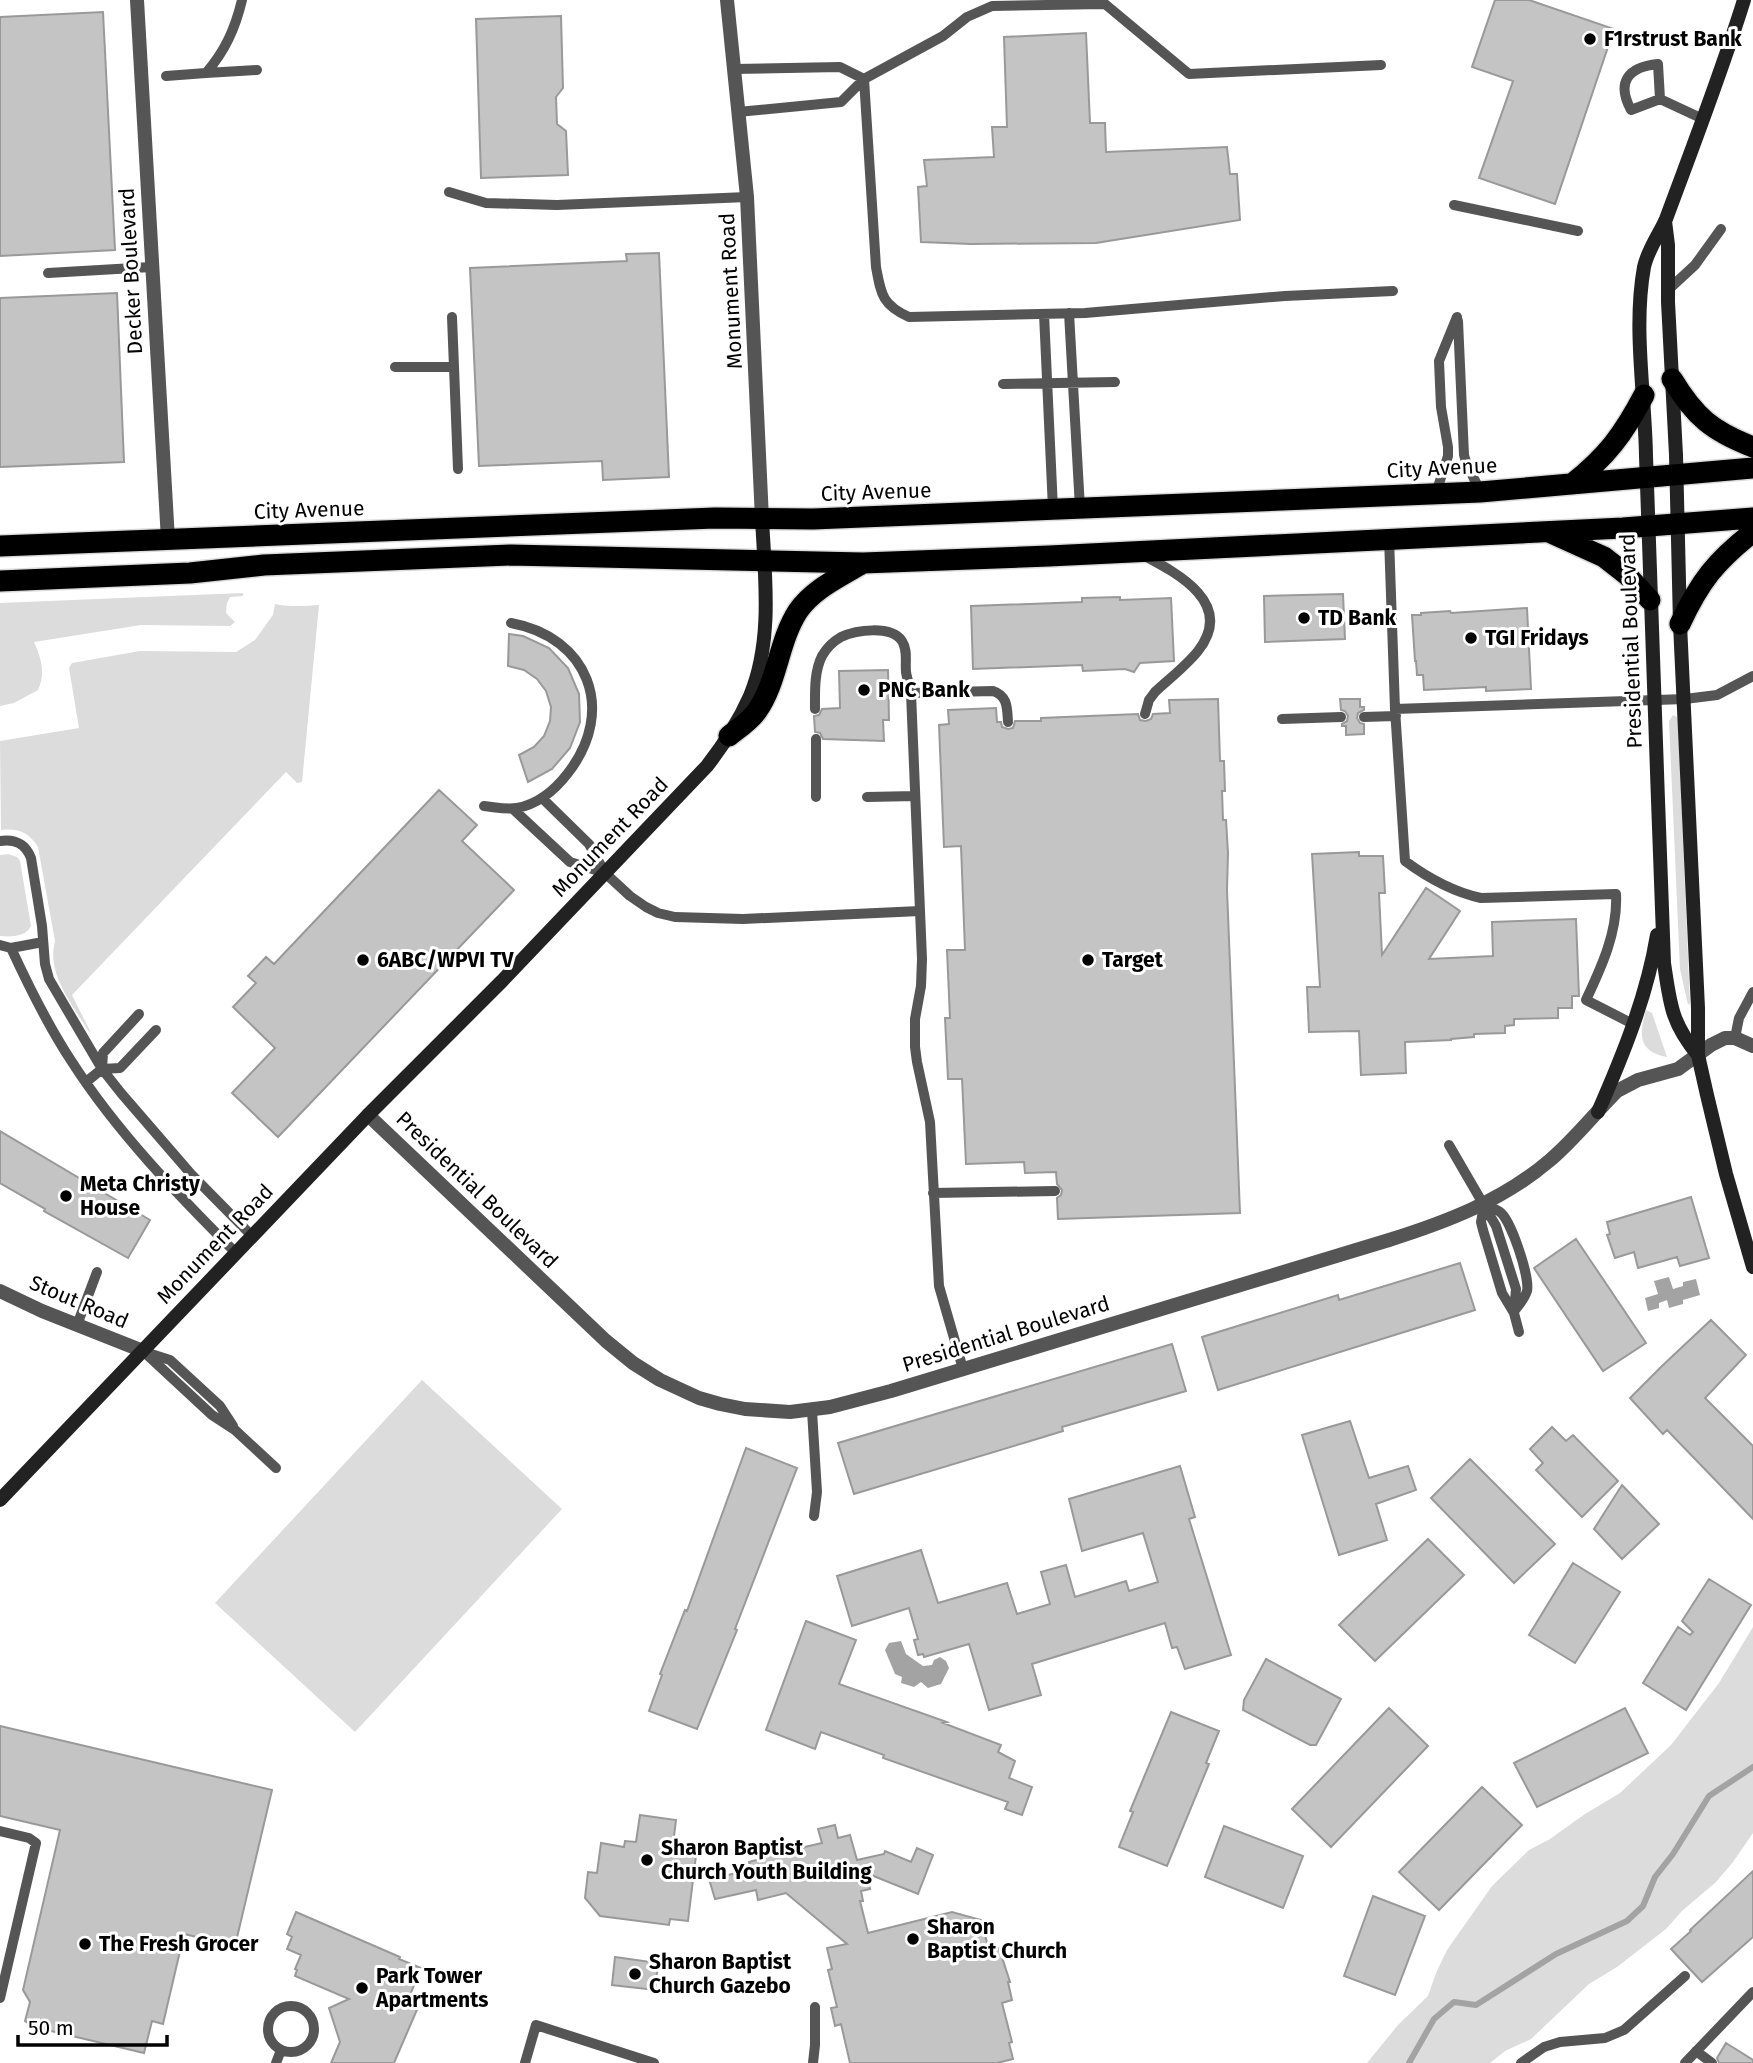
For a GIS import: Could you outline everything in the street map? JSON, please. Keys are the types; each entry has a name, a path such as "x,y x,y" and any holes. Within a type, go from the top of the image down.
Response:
{"highway":[{"path":"1672,379 1681,395 1703,420 1718,431 1753,447"},
{"path":"1572,484 1600,461 1615,444 1644,395"},
{"name":"City Avenue","path":"0,546 716,518 813,519 1480,492 1753,468"},
{"path":"0,581 190,573 264,565 511,555 863,564 1647,526 1753,518"},
{"path":"1546,531 1604,557 1627,575 1650,600"},
{"path":"1680,624 1709,571 1753,532"},
{"path":"729,736 756,713 775,675 788,632 802,607 816,592 863,564"}],"street":[{"name":"Decker Boulevard","path":"137,0 168,540"},
{"name":"Monument Road","path":"0,1500 251,1236 692,783 729,736 751,695 762,653 766,604 747,197 727,0"},
{"name":"Presidential Boulevard","path":"1698,1055 1679,1030 1671,1012 1664,963 1641,289 1645,264 1665,221 1719,78 1744,0"},
{"name":"Presidential Boulevard","path":"1665,221 1698,1055"},
{"path":"1598,1112 1633,1024 1654,954 1662,903"},
{"path":"1753,1046 1735,1038 1725,1038 1698,1055 1716,1138 1753,1267"},
{"name":"Presidential Boulevard","path":"368,1115 579,1316 641,1368 678,1389 720,1404 766,1410 812,1411 963,1369 1436,1225 1484,1204 1549,1161 1617,1091 1627,1085 1678,1069 1698,1055"},
{"name":"Stout Road","path":"0,1291 42,1311 143,1351"}],"lane":[{"path":"206,73 233,33 242,0"},
{"path":"738,112 841,102 864,79 943,36 967,17 992,6 1105,4 1189,74 1381,65"},
{"path":"1660,99 1658,64 1643,65 1634,70 1624,88 1631,110 1660,99 1703,118"},
{"path":"734,69 840,67 864,79"},
{"path":"166,76 257,71"},
{"path":"864,79 876,267 881,296 896,311 909,317 1069,313 1284,296 1394,291"},
{"path":"449,192 486,203 543,205 747,197"},
{"path":"1454,205 1578,231"},
{"path":"1668,290 1695,265 1721,229"},
{"path":"48,273 151,267"},
{"path":"1069,313 1080,508"},
{"path":"1044,314 1053,509"},
{"path":"452,317 458,469"},
{"path":"1436,493 1448,456 1440,400 1439,361 1457,317 1464,455 1480,492"},
{"path":"396,368 454,366"},
{"path":"1003,384 1115,382"},
{"path":"1389,538 1405,861 1448,887 1481,898 1616,894 1617,916 1614,932 1586,1000 1633,1024"},
{"path":"1136,552 1199,592 1207,605 1210,620 1200,649 1155,692 1149,700 1145,714"},
{"path":"484,806 513,809 543,799 565,777 580,756 587,742 593,710 586,678 569,651 542,631 511,623"},
{"path":"815,709 818,665 823,654 837,639 862,632 888,632 901,639 905,646 906,672 911,693 920,911 922,972 914,1030 917,1062 930,1122 939,1286 963,1369"},
{"path":"1364,717 1396,713 1685,699 1717,695 1753,676"},
{"path":"911,693 993,691 1006,700 1008,722"},
{"path":"1282,719 1341,718"},
{"path":"816,739 816,797"},
{"path":"867,797 915,796"},
{"path":"543,799 589,844 605,873 630,897 646,907 674,918 743,919 920,911"},
{"path":"513,809 570,862 605,873"},
{"path":"0,841 13,840 27,849 31,858 49,979 102,1069 175,1156 251,1236"},
{"path":"0,945 11,948 43,942"},
{"path":"11,948 30,988 71,1061 86,1082 154,1166 236,1253"},
{"path":"1735,1038 1739,1018 1753,992"},
{"path":"102,1069 103,1053 139,1014"},
{"path":"86,1082 102,1069 120,1068 156,1030"},
{"path":"1450,1145 1484,1204 1501,1212 1507,1222 1528,1281 1524,1297 1514,1313"},
{"path":"933,1193 1055,1191"},
{"path":"1484,1204 1481,1222 1483,1230 1503,1293 1514,1313 1519,1332"},
{"path":"77,1325 97,1272"},
{"path":"143,1351 170,1360 220,1406 235,1430 276,1468"},
{"path":"812,1411 817,1492 814,1516"},
{"path":"0,1831 29,1838 36,1843 0,1998"},
{"path":"1521,2063 1544,2047 1560,2042 1605,2038 1624,2030 1685,1976"},
{"path":"1685,2063 1753,1992"},
{"path":"285,2007 307,2013 312,2020 313,2035 310,2043 297,2051 281,2050 270,2039 268,2024 277,2011 285,2007"},
{"path":"813,2063 814,2007"},
{"path":"525,2063 536,2025 654,2063"},
{"path":"276,2063 281,2050"},
{"path":"1696,2051 1712,2063"}],"shaded area":[{"path":"243,593 243,596 230,597 227,603 226,613 235,622 230,626 141,625 34,642 42,666 38,690 14,703 0,706 0,603"},
{"path":"275,604 319,605 302,782 297,783 286,772 72,995 89,1032 63,989 54,965 55,941 38,847 23,832 1,830 0,741 79,728 69,668 72,663 140,651 236,652 255,640 273,615"},
{"path":"1673,715 1678,720 1688,1005 1680,969 1669,721"},
{"path":"8,854 20,861 31,926 18,936 0,936 0,855"},
{"path":"1646,1010 1652,1013 1667,1057 1650,1051 1643,1041 1642,1027"},
{"path":"1669,1277 1673,1289 1683,1286 1683,1282 1696,1279 1700,1295 1669,1308 1667,1300 1659,1303 1659,1308 1648,1311 1645,1298 1658,1294 1654,1281"},
{"path":"422,1380 562,1509 355,1732 215,1603"},
{"path":"1753,1627 1753,1833 1716,1882 1682,1911 1666,1929 1617,1967 1589,1984 1531,2039 1505,2051 1490,2063 1367,2063 1398,2025 1428,1996 1447,1950 1492,1886 1529,1850 1620,1793 1671,1745 1719,1683"},
{"path":"901,1641 906,1654 923,1666 932,1665 934,1660 940,1657 946,1661 949,1668 941,1684 928,1688 921,1682 914,1687 901,1683 902,1677 895,1674 885,1650 889,1643"}],"building":[{"path":"1495,0 1529,0 1614,29 1555,204 1479,178 1513,81 1472,67"},
{"path":"103,12 115,250 0,256 0,17"},
{"path":"561,16 563,88 556,97 557,124 566,131 568,175 481,178 476,19"},
{"path":"1086,33 1090,123 1105,123 1106,152 1227,147 1230,174 1237,174 1240,220 1096,243 921,242 918,187 927,186 924,160 994,157 992,127 1007,127 1004,37"},
{"path":"659,253 669,477 603,480 602,461 479,466 470,268 627,261 626,254"},
{"path":"117,293 124,462 0,467 0,298"},
{"name":"TD Bank","path":"1343,594 1345,639 1265,642 1264,596"},
{"path":"1120,597 1120,600 1171,598 1174,661 1140,663 1134,672 1125,669 1083,671 1082,665 973,669 971,606 1082,602 1082,598"},
{"name":"TGI Fridays","path":"1527,608 1531,689 1486,691 1486,687 1424,690 1423,675 1417,675 1412,615"},
{"path":"509,634 523,636 549,648 568,668 579,694 580,722 570,748 552,769 528,782 519,755 534,747 544,736 550,721 551,707 546,691 537,679 524,670 508,666"},
{"name":"PNC Bank","path":"888,670 889,720 883,720 884,741 823,739 820,733 815,732 814,716 819,715 822,709 840,708 839,671"},
{"name":"Target","path":"1218,699 1220,761 1224,761 1223,820 1226,820 1228,853 1227,890 1240,1213 1058,1219 1057,1198 1062,1190 1057,1184 1056,1172 1025,1173 1024,1162 966,1164 962,1079 948,1079 945,1018 950,1018 947,950 965,950 961,846 944,847 939,725 949,724 948,710 996,708 997,722 1001,722 1002,727 1008,729 1013,728 1015,721 1041,721 1041,718 1138,714 1140,720 1146,721 1151,719 1153,714 1170,713 1169,700"},
{"path":"1340,699 1360,699 1360,707 1364,707 1364,710 1358,713 1357,718 1364,724 1364,734 1346,735 1346,726 1342,724 1347,721 1348,716 1341,710"},
{"name":"6ABC/WPVI TV","path":"439,790 477,825 462,841 514,890 278,1137 232,1093 275,1048 233,1007 256,983 248,976 266,957 274,964"},
{"path":"1359,852 1359,856 1383,856 1385,893 1379,893 1382,955 1426,888 1460,911 1429,959 1493,956 1492,922 1576,919 1579,996 1572,996 1572,1008 1558,1008 1558,1018 1514,1019 1514,1025 1505,1026 1505,1033 1474,1034 1474,1037 1451,1040 1405,1042 1406,1073 1361,1075 1359,1031 1309,1032 1307,987 1320,987 1312,854"},
{"name":"Meta Christy House","path":"0,1131 150,1220 128,1258 0,1183"},
{"path":"1691,1197 1709,1258 1680,1266 1677,1257 1638,1268 1634,1252 1615,1258 1607,1235 1610,1234 1607,1222"},
{"path":"1576,1239 1646,1343 1603,1371 1534,1268"},
{"path":"1460,1263 1475,1310 1218,1390 1202,1337 1338,1295 1339,1300"},
{"path":"1711,1320 1746,1355 1705,1398 1753,1446 1753,1519 1667,1430 1663,1434 1630,1398"},
{"path":"1172,1344 1186,1391 1062,1427 1063,1431 854,1494 838,1443"},
{"path":"1350,1421 1369,1478 1408,1466 1416,1490 1376,1504 1387,1540 1339,1555 1302,1435"},
{"path":"1552,1427 1566,1441 1573,1435 1618,1481 1582,1517 1536,1470 1543,1463 1530,1449"},
{"path":"746,1448 797,1468 697,1729 649,1711 662,1675 660,1674 685,1610 687,1611"},
{"path":"1470,1459 1555,1544 1514,1583 1431,1498"},
{"path":"1180,1466 1195,1517 1189,1519 1231,1655 1185,1669 1177,1647 1172,1648 1165,1623 1032,1664 1041,1695 989,1710 969,1644 924,1657 923,1654 918,1655 914,1640 918,1639 909,1608 852,1626 837,1576 921,1550 938,1603 1007,1583 1017,1614 1050,1604 1041,1572 1066,1565 1075,1597 1126,1581 1129,1591 1158,1582 1143,1533 1082,1551 1069,1499"},
{"path":"1622,1485 1659,1524 1622,1559 1594,1529"},
{"path":"1428,1539 1464,1575 1375,1661 1339,1625"},
{"path":"1573,1563 1620,1592 1575,1663 1529,1635"},
{"path":"1709,1579 1751,1605 1686,1710 1643,1683 1678,1627 1690,1635 1693,1632 1682,1621"},
{"path":"806,1621 856,1640 839,1684 947,1722 943,1723 1001,1745 998,1752 1015,1761 1009,1778 1032,1787 1022,1815 1005,1809 1008,1802 883,1758 884,1755 821,1732 815,1749 766,1730"},
{"path":"1266,1659 1341,1699 1316,1745 1310,1745 1243,1710 1244,1700"},
{"path":"1389,1708 1428,1746 1331,1847 1292,1809"},
{"path":"1625,1708 1648,1753 1537,1807 1514,1763"},
{"path":"1171,1712 1219,1731 1206,1763 1209,1764 1167,1866 1119,1847 1133,1812 1130,1811"},
{"path":"0,1726 272,1790 235,1946 184,1934 163,2024 152,2021 144,2053 34,2027 25,2021 30,2002 23,1990 60,1830 0,1816"},
{"path":"1482,1787 1522,1825 1439,1910 1399,1872"},
{"name":"Sharon Baptist Church Youth Building","path":"640,1815 676,1820 673,1844 697,1847 688,1921 670,1919 669,1925 600,1916 585,1898 588,1872 597,1873 601,1843 624,1847 625,1841 636,1842"},
{"name":"Sharon Baptist Church","path":"835,1825 838,1838 850,1835 857,1860 884,1854 885,1851 911,1862 917,1848 933,1855 918,1894 866,1873 870,1889 861,1891 863,1901 860,1901 868,1933 952,1912 981,1920 989,1950 999,1948 1010,1982 1012,2000 1002,2003 1012,2042 1009,2043 1013,2059 997,2063 850,2063 841,2024 835,2026 831,2008 837,2007 828,1970 832,1969 827,1948 847,1944 786,1893 758,1900 756,1890 715,1899 709,1879 751,1870 749,1862 764,1858 762,1849 785,1843 787,1851 822,1843 818,1829"},
{"path":"1224,1826 1303,1856 1283,1908 1205,1877"},
{"path":"1753,1871 1753,1937 1702,1982 1671,1949"},
{"path":"1373,1896 1425,1916 1395,1995 1344,1976"},
{"name":"Park Tower Apartments","path":"296,1912 421,1968 408,2000 419,2005 394,2063 331,2063 340,2042 329,2008 349,1999 295,1976 301,1955 287,1949 292,1937 287,1934"},
{"name":"Sharon Baptist Church Gazebo","path":"615,1957 658,1963 655,1990 612,1985"},
{"path":"1726,2043 1753,2060 1753,2063 1719,2063 1717,2058"}],"waterway":[{"path":"1409,2063 1434,2019 1454,2002 1476,2005 1556,1954 1627,1921 1643,1906 1655,1877 1673,1854 1709,1796 1753,1767"}],"place":[{"name":"F1rstrust Bank","path":"1590,39"},
{"name":"TD Bank","path":"1304,618"},
{"name":"TGI Fridays","path":"1471,638"},
{"name":"PNC Bank","path":"864,690"},
{"name":"6ABC/WPVI TV","path":"363,960"},
{"name":"Target","path":"1088,960"},
{"name":"Meta Christy House","path":"66,1196"},
{"name":"Sharon Baptist Church Youth Building","path":"647,1860"},
{"name":"Sharon Baptist Church","path":"913,1939"},
{"name":"The Fresh Grocer","path":"85,1944"},
{"name":"Sharon Baptist Church Gazebo","path":"635,1974"},
{"name":"Park Tower Apartments","path":"362,1988"}]}
